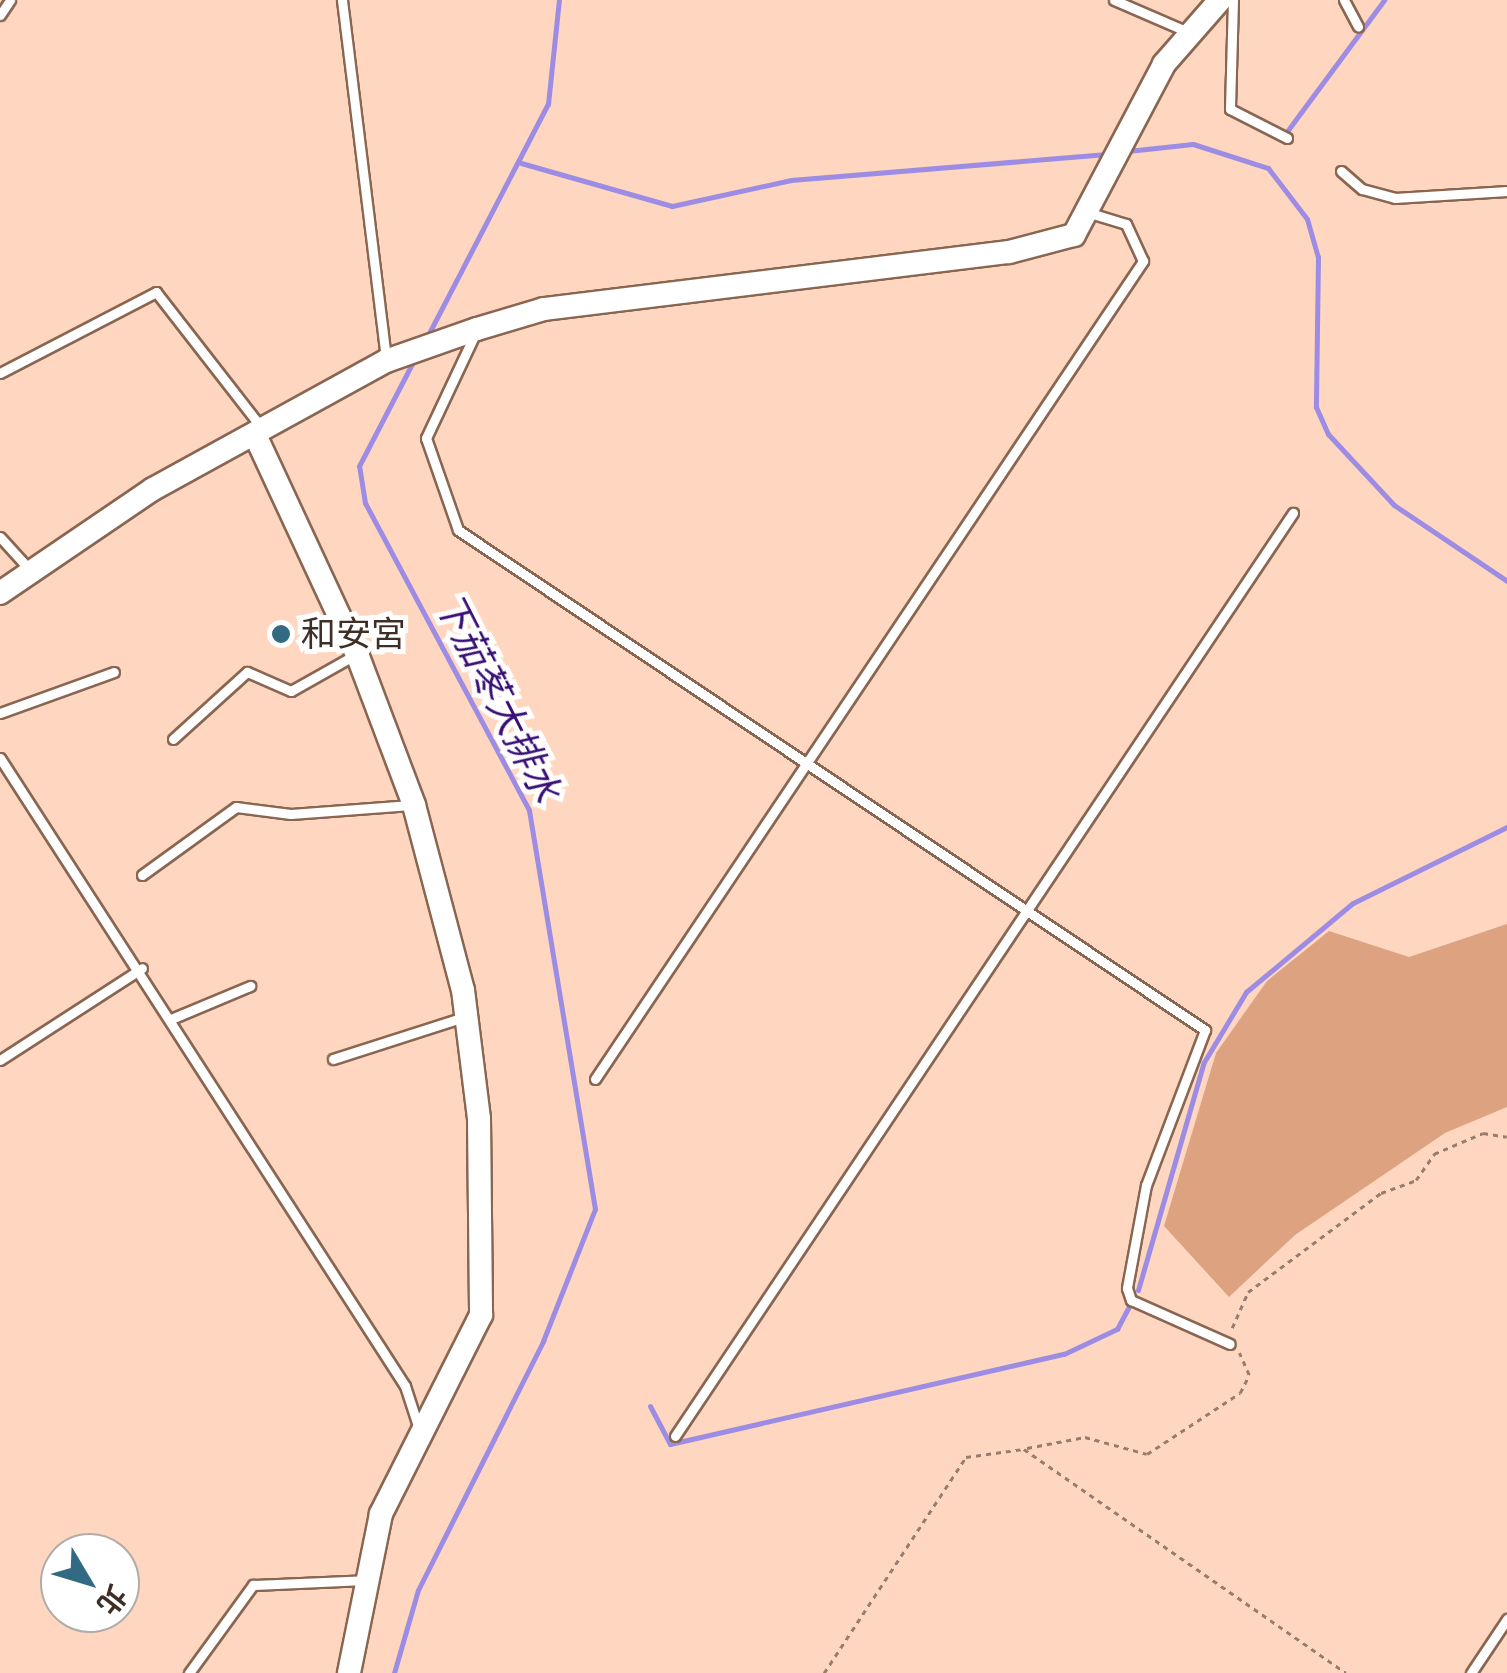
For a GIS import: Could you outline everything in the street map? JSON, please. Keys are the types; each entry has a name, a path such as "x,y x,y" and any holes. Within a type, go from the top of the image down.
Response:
{"street":[{"path":"0,593 92,523 261,437 386,361 477,329 544,308 1009,252 1074,235 1089,213 1116,143 1190,33 1220,0"},
{"path":"261,437 357,654 414,805 466,1016 487,1242 481,1315 419,1429 381,1514 349,1673"}],"lane":[{"path":"0,15 10,0"},
{"path":"342,0 386,361"},
{"path":"1114,0 1190,33"},
{"path":"1233,0 1230,108 1287,138"},
{"path":"1344,0 1358,26"},
{"path":"1342,171 1362,190 1395,198 1507,191"},
{"path":"596,1079 1143,262 1126,224 1089,213"},
{"path":"0,373 156,292 261,437"},
{"path":"477,329 426,438 458,530 1205,1030 1146,1185 1127,1288 1131,1300 1230,1344"},
{"path":"675,1436 1293,514"},
{"path":"0,538 30,570"},
{"path":"173,739 247,672 291,691 357,654"},
{"path":"0,713 114,672"},
{"path":"0,758 142,968 404,1386 419,1429"},
{"path":"142,875 236,807 291,814 414,805"},
{"path":"0,1060 142,968"},
{"path":"171,1019 250,986"},
{"path":"333,1058 466,1016"},
{"path":"189,1673 253,1585 368,1580"},
{"path":"1471,1673 1507,1619"}],"path":[{"path":"824,1673 966,1457 1085,1437 1147,1454 1240,1394 1249,1375 1230,1344 1248,1292 1293,1255 1416,1180 1434,1154 1483,1134 1507,1137"},
{"path":"1024,1449 1346,1673"}],"shaded area":[{"path":"1507,924 1507,1107 1445,1133 1295,1235 1229,1297 1164,1226 1216,1053 1267,981 1329,931 1409,957"}],"waterway":[{"name":"下茄苳大排水","path":"427,337 548,104 559,0"},
{"path":"1285,134 1384,0"},
{"path":"1128,151 1193,144 1268,168 1307,219 1318,257 1316,407 1328,434 1394,505 1507,581"},
{"path":"521,163 672,206 791,180 1107,154"},
{"name":"下茄苳大排水","path":"394,1673 418,1590 543,1341 595,1209 529,810 365,503 359,466 414,360"},
{"path":"1138,1290 1204,1062 1246,992 1353,903 1507,827"},
{"path":"650,1406 670,1444 1064,1354 1117,1329 1129,1306"}],"place":[{"name":"和安宮","path":"281,634"}]}
